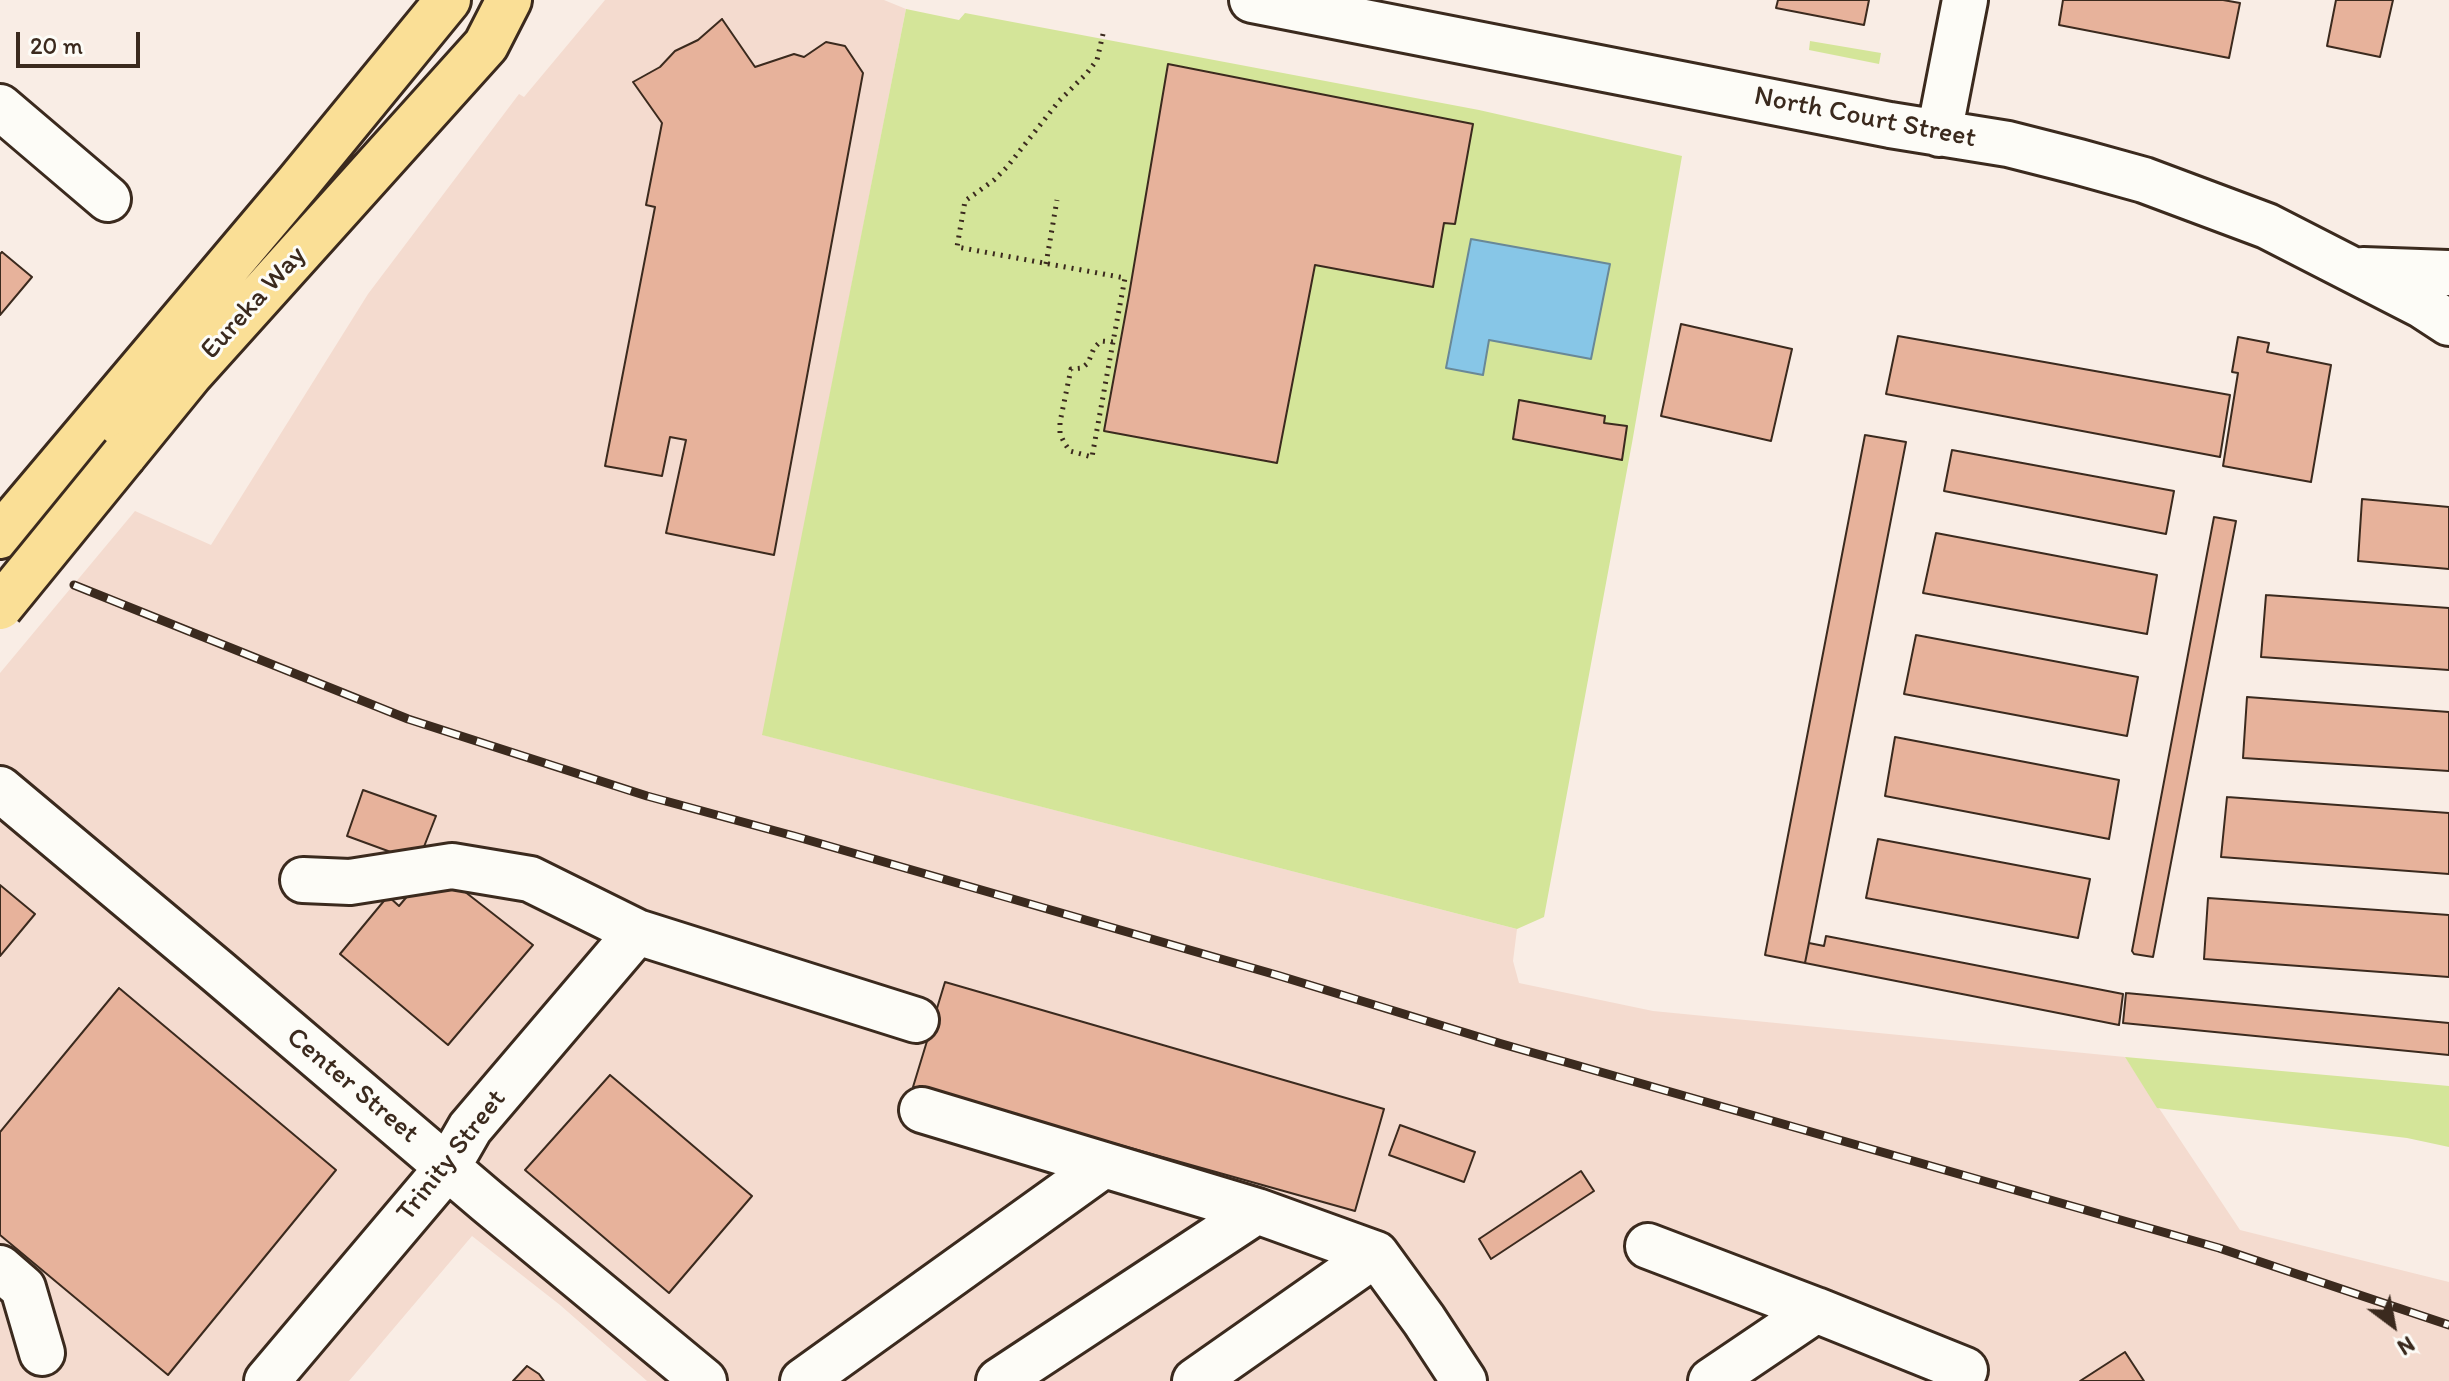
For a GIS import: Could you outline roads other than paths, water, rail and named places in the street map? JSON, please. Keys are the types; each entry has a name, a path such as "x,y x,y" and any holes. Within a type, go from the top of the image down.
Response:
{"highway":[{"name":"Eureka Way","path":"0,607 190,374 486,45 509,0"},
{"name":"Eureka Way","path":"0,536 298,183 441,2"}],"street":[{"name":"North Court Street","path":"1252,0 1939,134 2008,144 2144,180 2267,226 2423,306 2449,323"},
{"path":"1939,134 1965,0"},
{"path":"0,107 108,199"},
{"path":"2353,270 2449,273"},
{"name":"Center Street","path":"0,789 704,1381"},
{"path":"303,880 350,882 452,866 530,879 637,932 916,1020"},
{"name":"Trinity Street","path":"267,1381 447,1168 470,1128 637,932"},
{"path":"922,1110 1257,1211 1376,1254 1464,1381"},
{"path":"803,1381 1104,1165"},
{"path":"999,1381 1257,1211"},
{"path":"1648,1246 1965,1370"},
{"path":"1195,1381 1376,1254"},
{"path":"0,1268 23,1288 42,1353"},
{"path":"1711,1381 1816,1310"}],"water":[{"path":"1471,239 1610,264 1591,359 1489,340 1483,375 1446,368"}],"railway":[{"path":"74,585 408,719 647,796 2219,1248 2449,1325"}]}
